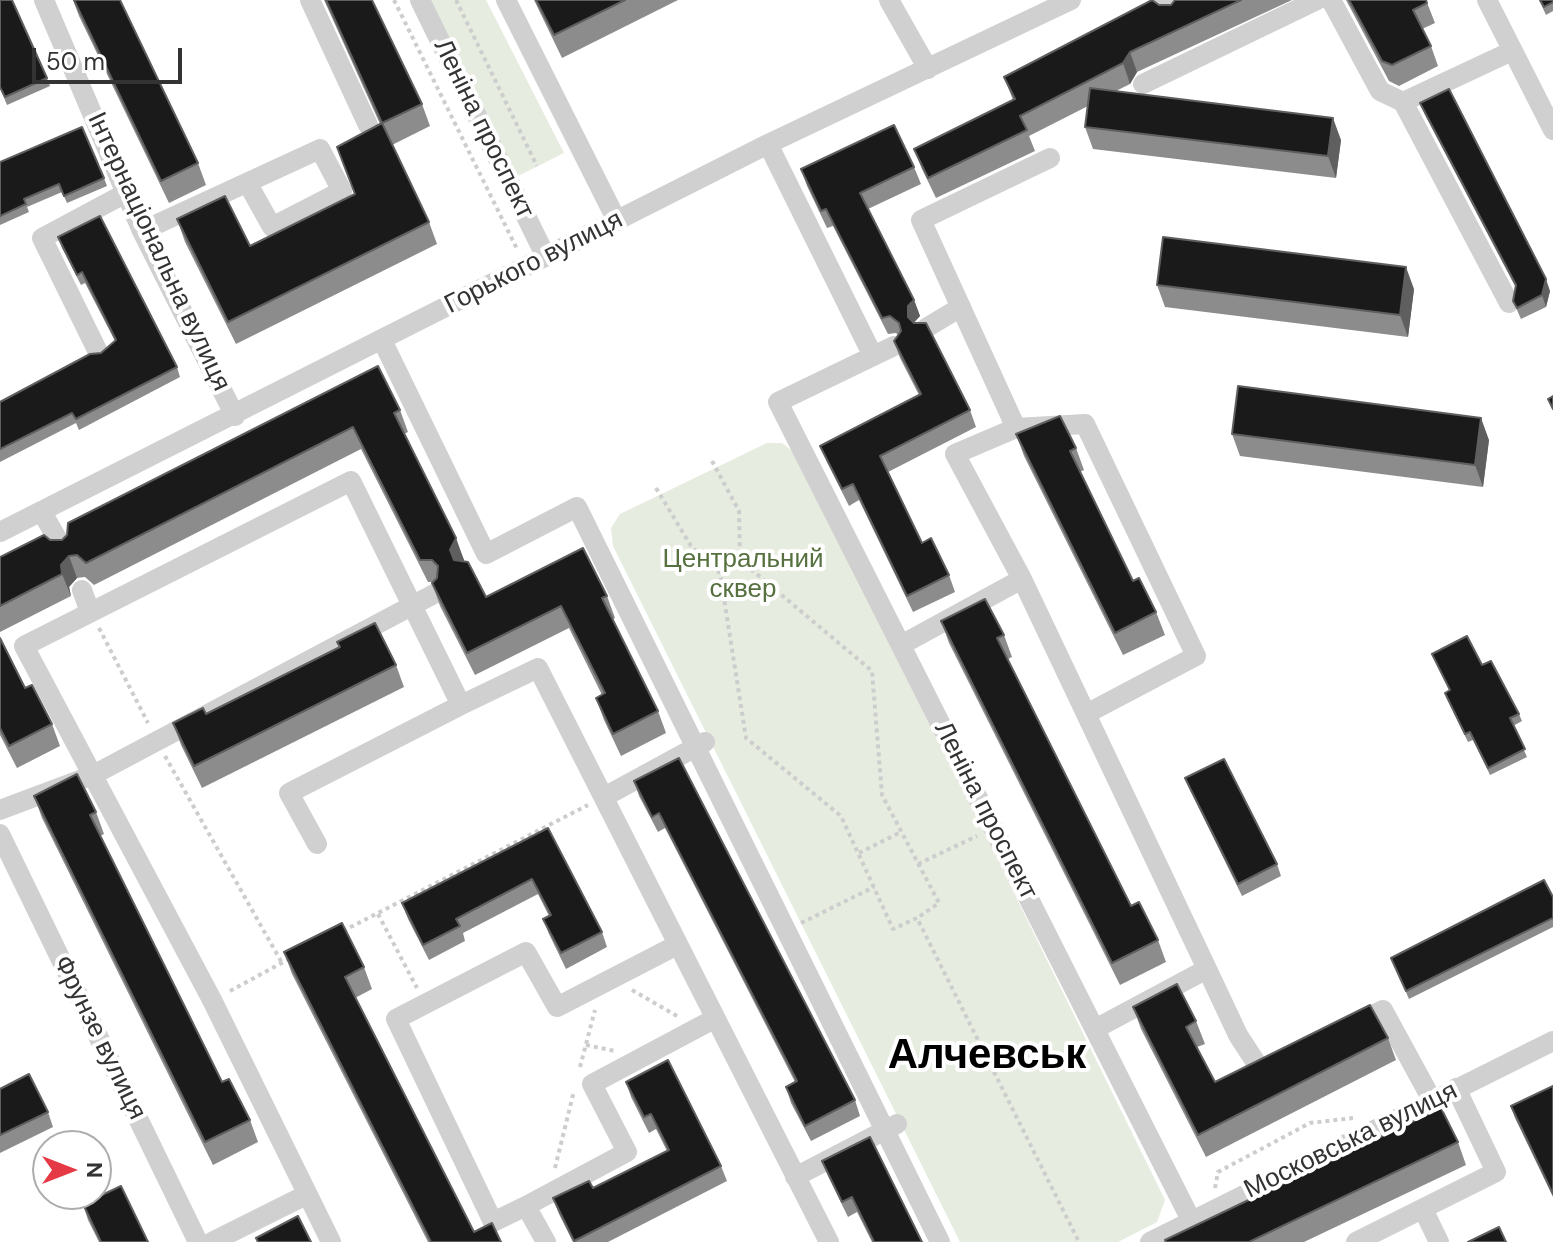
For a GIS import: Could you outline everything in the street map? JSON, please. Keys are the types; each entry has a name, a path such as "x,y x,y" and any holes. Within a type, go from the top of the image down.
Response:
{"street":[{"name":"Інтернаціональна вулиця","path":"44,0 142,231 235,416"},
{"path":"310,0 368,125"},
{"name":"Леніна проспект","path":"420,0 546,257"},
{"path":"506,0 617,221"},
{"path":"889,0 928,69"},
{"name":"Горького вулиця","path":"0,532 235,416 768,144 1071,0"},
{"path":"1143,84 1196,54 1317,0"},
{"path":"1331,0 1380,91 1403,102 1509,303"},
{"path":"1487,0 1553,130"},
{"path":"1403,102 1512,51"},
{"path":"768,144 873,356 894,346"},
{"path":"142,231 320,149 342,191 272,227 248,184"},
{"path":"1016,428 921,220 1050,158"},
{"path":"98,352 42,238 126,193"},
{"path":"926,328 961,307"},
{"path":"382,340 486,554"},
{"name":"Леніна проспект","path":"873,356 778,402 1191,1220"},
{"path":"1086,714 1196,656 1085,424 1016,428 955,454 1022,579 1238,1035 1262,1072 1289,1058"},
{"path":"331,1242 212,1000 24,646 351,481 461,705"},
{"path":"471,573 486,554 577,507 701,744 787,930 891,1127 940,1242"},
{"path":"42,512 64,551"},
{"path":"901,645 1022,579"},
{"path":"82,590 90,612"},
{"path":"0,810 93,775 434,594"},
{"path":"317,844 289,793 538,668 677,945 706,1023 829,1242"},
{"path":"604,797 701,744"},
{"name":"Фрунзе вулиця","path":"0,834 198,1242"},
{"path":"677,945 557,1007 526,952 396,1019 493,1222 627,1152 592,1084 706,1023"},
{"path":"1095,1029 1207,969"},
{"path":"1329,1037 1383,1010 1432,1100"},
{"name":"Московська вулиця","path":"1150,1242 1553,1041"},
{"path":"1356,1242 1496,1172 1456,1088"},
{"path":"795,1177 891,1127"},
{"path":"212,1242 306,1195"},
{"path":"526,1206 546,1242"},
{"path":"1423,1209 1439,1242"}],"path":[{"path":"394,0 526,267"},
{"path":"456,0 537,166"},
{"path":"656,488 691,546 720,573 746,738 841,816 893,929 917,918 939,903 882,795 872,671 740,560 739,511 712,461"},
{"path":"720,573 740,560"},
{"path":"90,612 157,741 282,963"},
{"path":"337,934 604,797"},
{"path":"918,864 993,828"},
{"path":"859,853 901,832"},
{"path":"787,930 874,887"},
{"path":"378,913 425,1004"},
{"path":"917,918 1079,1242"},
{"path":"212,1000 296,956"},
{"path":"627,987 706,1023"},
{"path":"1215,1191 1218,1172 1310,1123 1360,1117"}],"green space":[{"path":"427,0 486,0 564,153 516,177"},
{"name":"Центральний сквер","path":"767,443 782,443 799,456 1165,1200 1157,1222 1118,1242 960,1242 613,546 611,528 620,514"}],"building":[{"path":"0,0 12,0 47,78 5,97 0,87"},
{"path":"74,0 120,0 198,163 161,181"},
{"path":"326,0 372,0 422,104 382,123"},
{"path":"536,0 625,0 554,35"},
{"path":"1152,0 1159,5 1171,5 1175,0 1241,0 1130,52 1123,63 1020,116 1027,130 928,178 914,149 1015,99 1004,77"},
{"path":"1349,0 1426,0 1427,3 1413,10 1431,46 1392,65 1382,61"},
{"path":"1540,0 1553,0 1553,2 1544,7"},
{"path":"1090,88 1333,118 1328,156 1085,127"},
{"path":"1449,89 1546,279 1542,295 1517,308 1513,301 1516,285 1420,103"},
{"path":"382,123 429,222 228,322 177,219 225,196 250,246 355,194 337,147"},
{"path":"894,125 914,167 860,193 914,300 908,306 908,317 914,323 926,323 970,410 880,456 922,543 931,538 949,575 907,596 853,484 842,489 820,446 921,394 894,341 901,331 899,323 890,316 882,318 826,209 821,211 801,169"},
{"path":"82,127 104,178 64,196 59,184 24,199 26,204 0,216 0,162"},
{"path":"100,216 177,367 76,419 72,413 0,449 0,402 90,354 101,353 116,340 82,272 77,275 58,237"},
{"path":"1163,237 1406,267 1400,315 1157,285"},
{"path":"378,366 400,410 394,413 456,538 450,550 454,560 468,562 486,597 583,548 607,596 602,598 658,711 613,734 596,698 605,693 561,606 467,653 432,583 437,578 438,566 432,560 420,560 353,427 86,563 77,555 69,556 61,565 62,574 0,606 0,557 44,535 50,540 62,540 67,535 68,523"},
{"path":"1238,386 1481,418 1475,465 1232,434"},
{"path":"1060,416 1076,448 1070,451 1133,581 1139,578 1156,612 1115,633 1016,434"},
{"path":"985,599 1004,635 997,638 1131,906 1139,902 1158,940 1112,963 941,621"},
{"path":"375,623 396,665 194,766 173,723 203,708 206,714 340,647 337,642"},
{"path":"1467,636 1482,665 1491,661 1519,714 1510,718 1525,749 1488,768 1470,732 1465,734 1445,693 1450,690 1432,654"},
{"path":"0,638 25,688 32,685 52,724 9,746 0,728"},
{"path":"679,758 855,1100 805,1126 786,1087 797,1081 659,813 652,817 634,781"},
{"path":"1224,759 1277,864 1238,884 1185,778"},
{"path":"77,774 96,812 90,815 222,1082 229,1079 250,1120 205,1142 34,796"},
{"path":"548,828 602,932 561,953 543,919 551,915 532,879 456,919 460,926 423,945 402,903"},
{"path":"1544,880 1553,897 1553,918 1406,991 1391,958"},
{"path":"342,923 364,967 345,977 474,1232 492,1223 501,1242 431,1242 284,952"},
{"path":"1177,984 1196,1021 1186,1027 1215,1082 1370,1005 1388,1038 1198,1135 1133,1007"},
{"path":"668,1060 721,1166 574,1241 553,1198 589,1181 593,1188 669,1150 651,1114 644,1117 626,1082"},
{"path":"29,1074 48,1112 0,1135 0,1089"},
{"path":"1553,1086 1553,1194 1511,1106"},
{"path":"1441,1108 1458,1142 1249,1242 1165,1240"},
{"path":"870,1137 922,1242 874,1242 852,1197 842,1202 822,1161"},
{"path":"121,1186 148,1242 101,1242 86,1210 112,1210 112,1190"},
{"path":"298,1216 311,1242 258,1242 256,1238"},
{"path":"1499,1227 1506,1242 1468,1242"}],"district":[{"name":"Алчевськ","path":"987,1057"}]}
